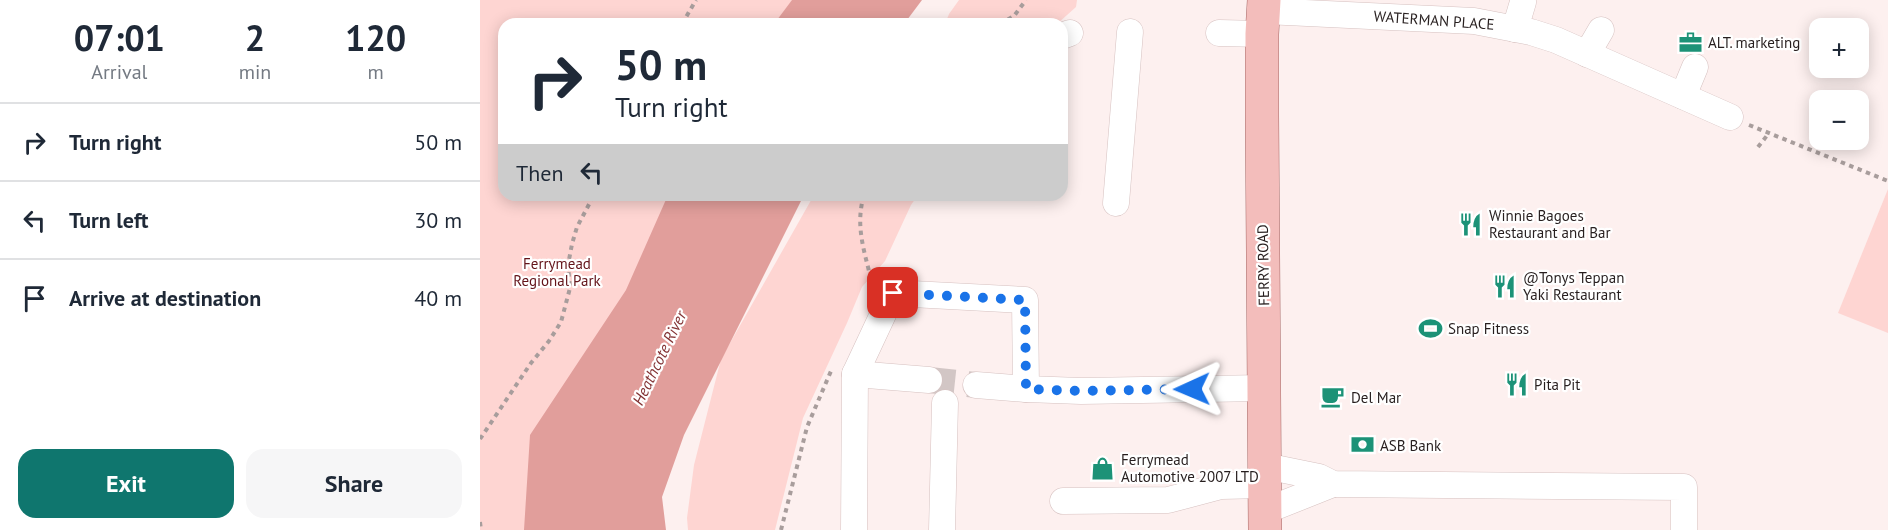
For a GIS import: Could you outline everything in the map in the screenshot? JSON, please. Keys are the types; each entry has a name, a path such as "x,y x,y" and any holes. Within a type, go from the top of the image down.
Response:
{"main road":[{"name":"FERRY ROAD","path":"1263,15 1265,498"}],"street":[{"path":"1515,28 1524,2"},
{"name":"WATERMAN PLACE","path":"1219,33 1263,15 1446,19 1490,23 1556,40 1730,117"},
{"path":"1587,54 1601,30"},
{"path":"1116,203 1130,32"},
{"path":"1683,96 1695,67"},
{"path":"854,530 845,369 893,293 1025,300 1026,389"},
{"path":"845,369 929,380"},
{"path":"976,385 1080,391 1265,388"},
{"path":"942,530 945,403"},
{"path":"1265,498 1319,477 1333,484"},
{"path":"1063,501 1168,500 1221,486 1265,498 1333,484 1683,487 1684,530"}],"path":[{"path":"686,18 696,0"},
{"path":"1010,18 1026,0"},
{"path":"1730,117 1888,181"},
{"path":"1758,147 1768,133"},
{"path":"480,439 561,322 570,288 568,265 572,244 577,227 591,201"},
{"path":"862,201 859,225 871,279 866,290"},
{"path":"781,530 807,427 845,369"},
{"path":"480,522 481,530"}],"green space":[{"name":"Ferrymead Regional Park","path":"480,0 821,0 808,18 498,18 498,201 693,201 567,530 480,530"},
{"path":"959,0 1077,0 1076,7 1064,18 947,18"},
{"path":"1888,189 1888,333 1838,313"},
{"path":"811,201 914,201 885,261 862,287 803,418 775,530 688,530 687,518 694,465 721,359"}],"water":[{"path":"792,0 922,0 908,18 778,18"},
{"name":"Heathcote River","path":"665,201 801,201 684,435 662,497 666,530 524,530 530,435 626,290"}],"tunnel":[{"path":"929,380 976,385"}],"place":[{"name":"ALT. marketing","path":"1690,42"},
{"name":"Winnie Bagoes Restaurant and Bar","path":"1471,224"},
{"name":"@Tonys Teppan Yaki Restaurant","path":"1505,286"},
{"name":"Snap Fitness","path":"1430,328"},
{"name":"Pita Pit","path":"1516,384"},
{"name":"Del Mar","path":"1333,397"},
{"name":"ASB Bank","path":"1362,445"},
{"name":"Ferrymead Automotive 2007 LTD","path":"1103,468"}],"route":[{"path":"893,293 1025,300 1026,389 1080,391 1192,389"}]}
